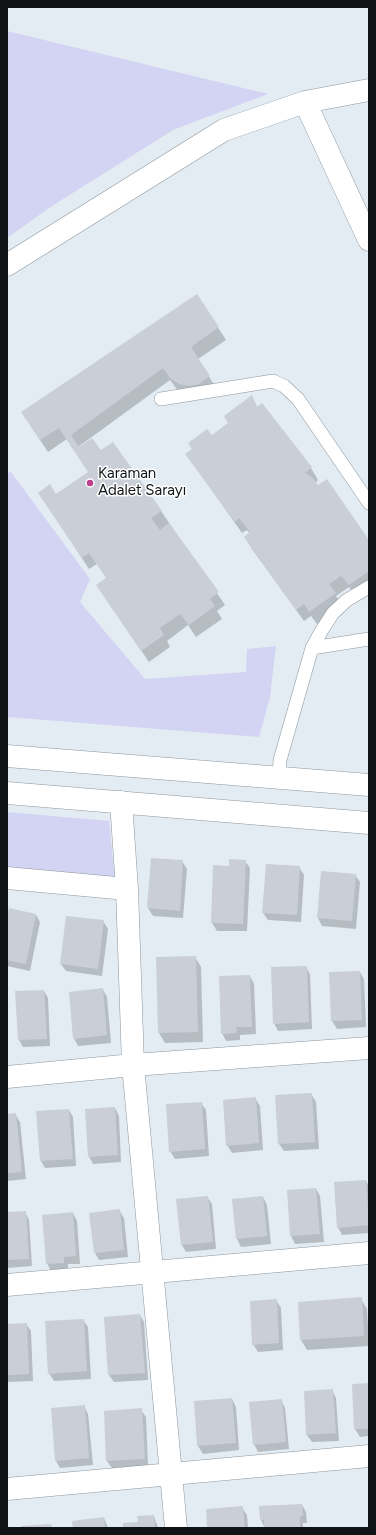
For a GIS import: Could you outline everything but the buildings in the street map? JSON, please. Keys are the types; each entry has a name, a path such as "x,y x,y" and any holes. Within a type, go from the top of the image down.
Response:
{"street":[{"path":"7,265 224,130 305,102 369,90"},
{"path":"305,102 369,240"},
{"path":"7,756 369,785"},
{"path":"7,793 369,823"},
{"path":"121,802 127,889 132,1065 176,1528"},
{"path":"7,878 127,889"},
{"path":"7,1077 132,1065 369,1048"},
{"path":"7,1285 151,1274 369,1253"},
{"path":"7,1489 369,1456"}],"lane":[{"path":"161,399 273,381 284,386 298,399 369,503"},
{"path":"279,778 280,760 312,648 334,613 347,600 369,587"},
{"path":"312,648 369,639"}],"shaded area":[{"path":"7,31 268,94 173,130 52,206 7,238"},
{"path":"11,472 90,579 80,602 145,679 246,672 247,649 276,646 270,697 259,737 7,717 7,473"},
{"path":"7,812 109,821 115,881 7,869"}],"place":[{"name":"Karaman Adalet Sarayı","path":"90,483"}]}
